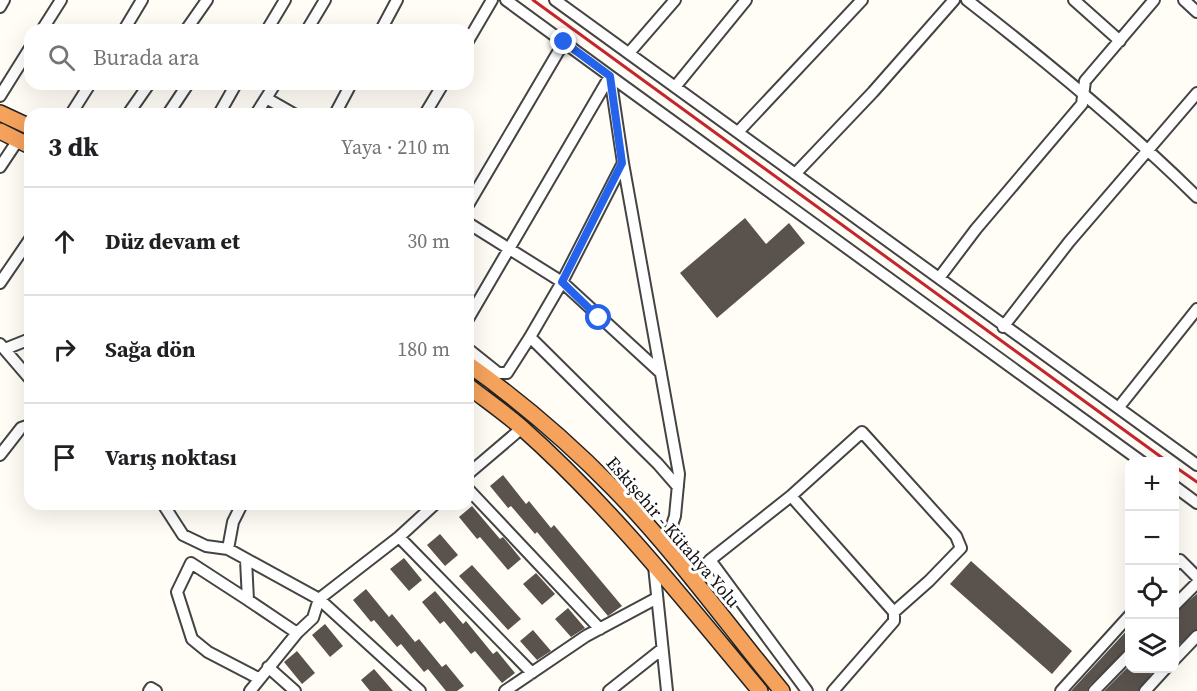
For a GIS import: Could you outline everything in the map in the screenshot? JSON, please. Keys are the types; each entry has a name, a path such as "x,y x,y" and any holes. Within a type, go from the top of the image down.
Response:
{"highway":[{"path":"0,113 24,124"},
{"path":"0,131 24,143"},
{"name":"Eskişehir - Kütahya Yolu","path":"474,368 512,395 557,433 614,489 665,546 782,691"},
{"name":"Eskişehir - Kütahya Yolu","path":"474,391 522,428 595,500 760,691"}],"street":[{"path":"0,7 4,0"},
{"path":"46,24 61,0"},
{"path":"128,24 142,0"},
{"path":"190,24 207,0"},
{"path":"271,24 285,0"},
{"path":"311,24 325,0"},
{"path":"384,24 397,0"},
{"path":"474,31 492,0"},
{"path":"506,0 1135,457"},
{"path":"555,0 570,5 675,87 739,131 1003,327 1119,407 1197,465"},
{"path":"629,53 675,0"},
{"path":"675,87 746,0"},
{"path":"739,131 862,0"},
{"path":"795,173 873,92 954,0"},
{"path":"967,0 1083,93 1147,148 1197,197"},
{"path":"1074,0 1120,41"},
{"path":"939,278 976,229 1082,104 1085,81 1154,0"},
{"path":"1184,0 1197,12"},
{"path":"474,195 564,42"},
{"path":"0,96 24,58"},
{"path":"610,76 622,163 679,474 675,516 665,546"},
{"path":"474,309 610,76"},
{"path":"75,108 86,90"},
{"path":"132,108 145,90"},
{"path":"172,108 184,90"},
{"path":"222,108 233,90"},
{"path":"260,108 271,90"},
{"path":"338,108 348,90"},
{"path":"429,108 439,90"},
{"path":"1003,327 1147,148 1197,93"},
{"path":"266,98 284,108"},
{"path":"0,167 24,143"},
{"path":"474,354 498,373 507,373 562,282 622,163"},
{"path":"474,227 562,282 661,373"},
{"path":"0,283 24,248"},
{"path":"1119,407 1197,309"},
{"path":"530,337 658,464 678,488"},
{"path":"24,341 2,347 24,372"},
{"path":"0,455 24,427"},
{"path":"474,469 522,428"},
{"path":"691,580 710,560 791,496 862,432 956,536 961,548 894,612"},
{"path":"1179,490 1197,503"},
{"path":"474,495 600,629"},
{"path":"791,496 894,612 894,621 833,691"},
{"path":"167,510 183,535 206,546 228,549 319,599 420,691"},
{"path":"228,549 233,522 239,510"},
{"path":"250,691 258,678 313,618 319,599 399,537 428,510"},
{"path":"399,537 532,672"},
{"path":"246,560 248,600"},
{"path":"710,560 807,691"},
{"path":"1175,565 1180,560 1197,577"},
{"path":"258,678 208,652 192,639 177,592 191,562 297,633"},
{"path":"654,566 667,691"},
{"path":"1179,601 1197,583"},
{"path":"505,691 600,629 657,598"},
{"path":"1061,691 1126,619"},
{"path":"1179,655 1197,636"},
{"path":"609,691 663,650"},
{"path":"1094,691 1125,659"},
{"path":"268,667 295,691"},
{"path":"1145,691 1162,673"},
{"path":"149,691 150,688 156,691"}],"building":[{"path":"745,218 766,244 789,223 805,243 717,318 680,273"},
{"path":"503,475 526,504 529,501 551,528 554,525 622,606 608,616 537,532 535,534 511,506 508,508 490,486"},
{"path":"474,508 521,559 508,570 480,537 477,539 459,517 467,510"},
{"path":"440,534 458,555 445,566 427,545"},
{"path":"404,558 422,580 409,591 390,569"},
{"path":"971,561 1072,651 1052,674 950,584"},
{"path":"472,565 521,619 508,630 459,576"},
{"path":"536,573 555,594 542,605 523,584"},
{"path":"366,589 389,617 392,614 415,642 419,639 442,667 446,664 464,686 457,691 446,691 428,669 424,672 401,644 397,647 374,620 371,622 353,600"},
{"path":"435,591 463,624 466,621 493,654 497,651 515,673 502,683 475,651 471,654 444,621 440,624 422,602"},
{"path":"1197,594 1197,629 1179,645 1179,619 1179,609"},
{"path":"568,608 585,628 571,637 555,619"},
{"path":"325,624 343,646 330,657 312,635"},
{"path":"533,630 551,651 537,660 520,641"},
{"path":"1125,632 1125,652 1089,686 1087,691 1071,691"},
{"path":"297,651 315,673 302,684 284,662"},
{"path":"374,669 393,691 370,691 361,680"},
{"path":"1125,670 1125,673 1152,673 1138,691 1104,691"}],"railway":[{"path":"533,0 1161,457"},
{"path":"1179,469 1197,482"}],"route":[{"path":"564,42 610,76 622,163 562,282 599,318"}]}
